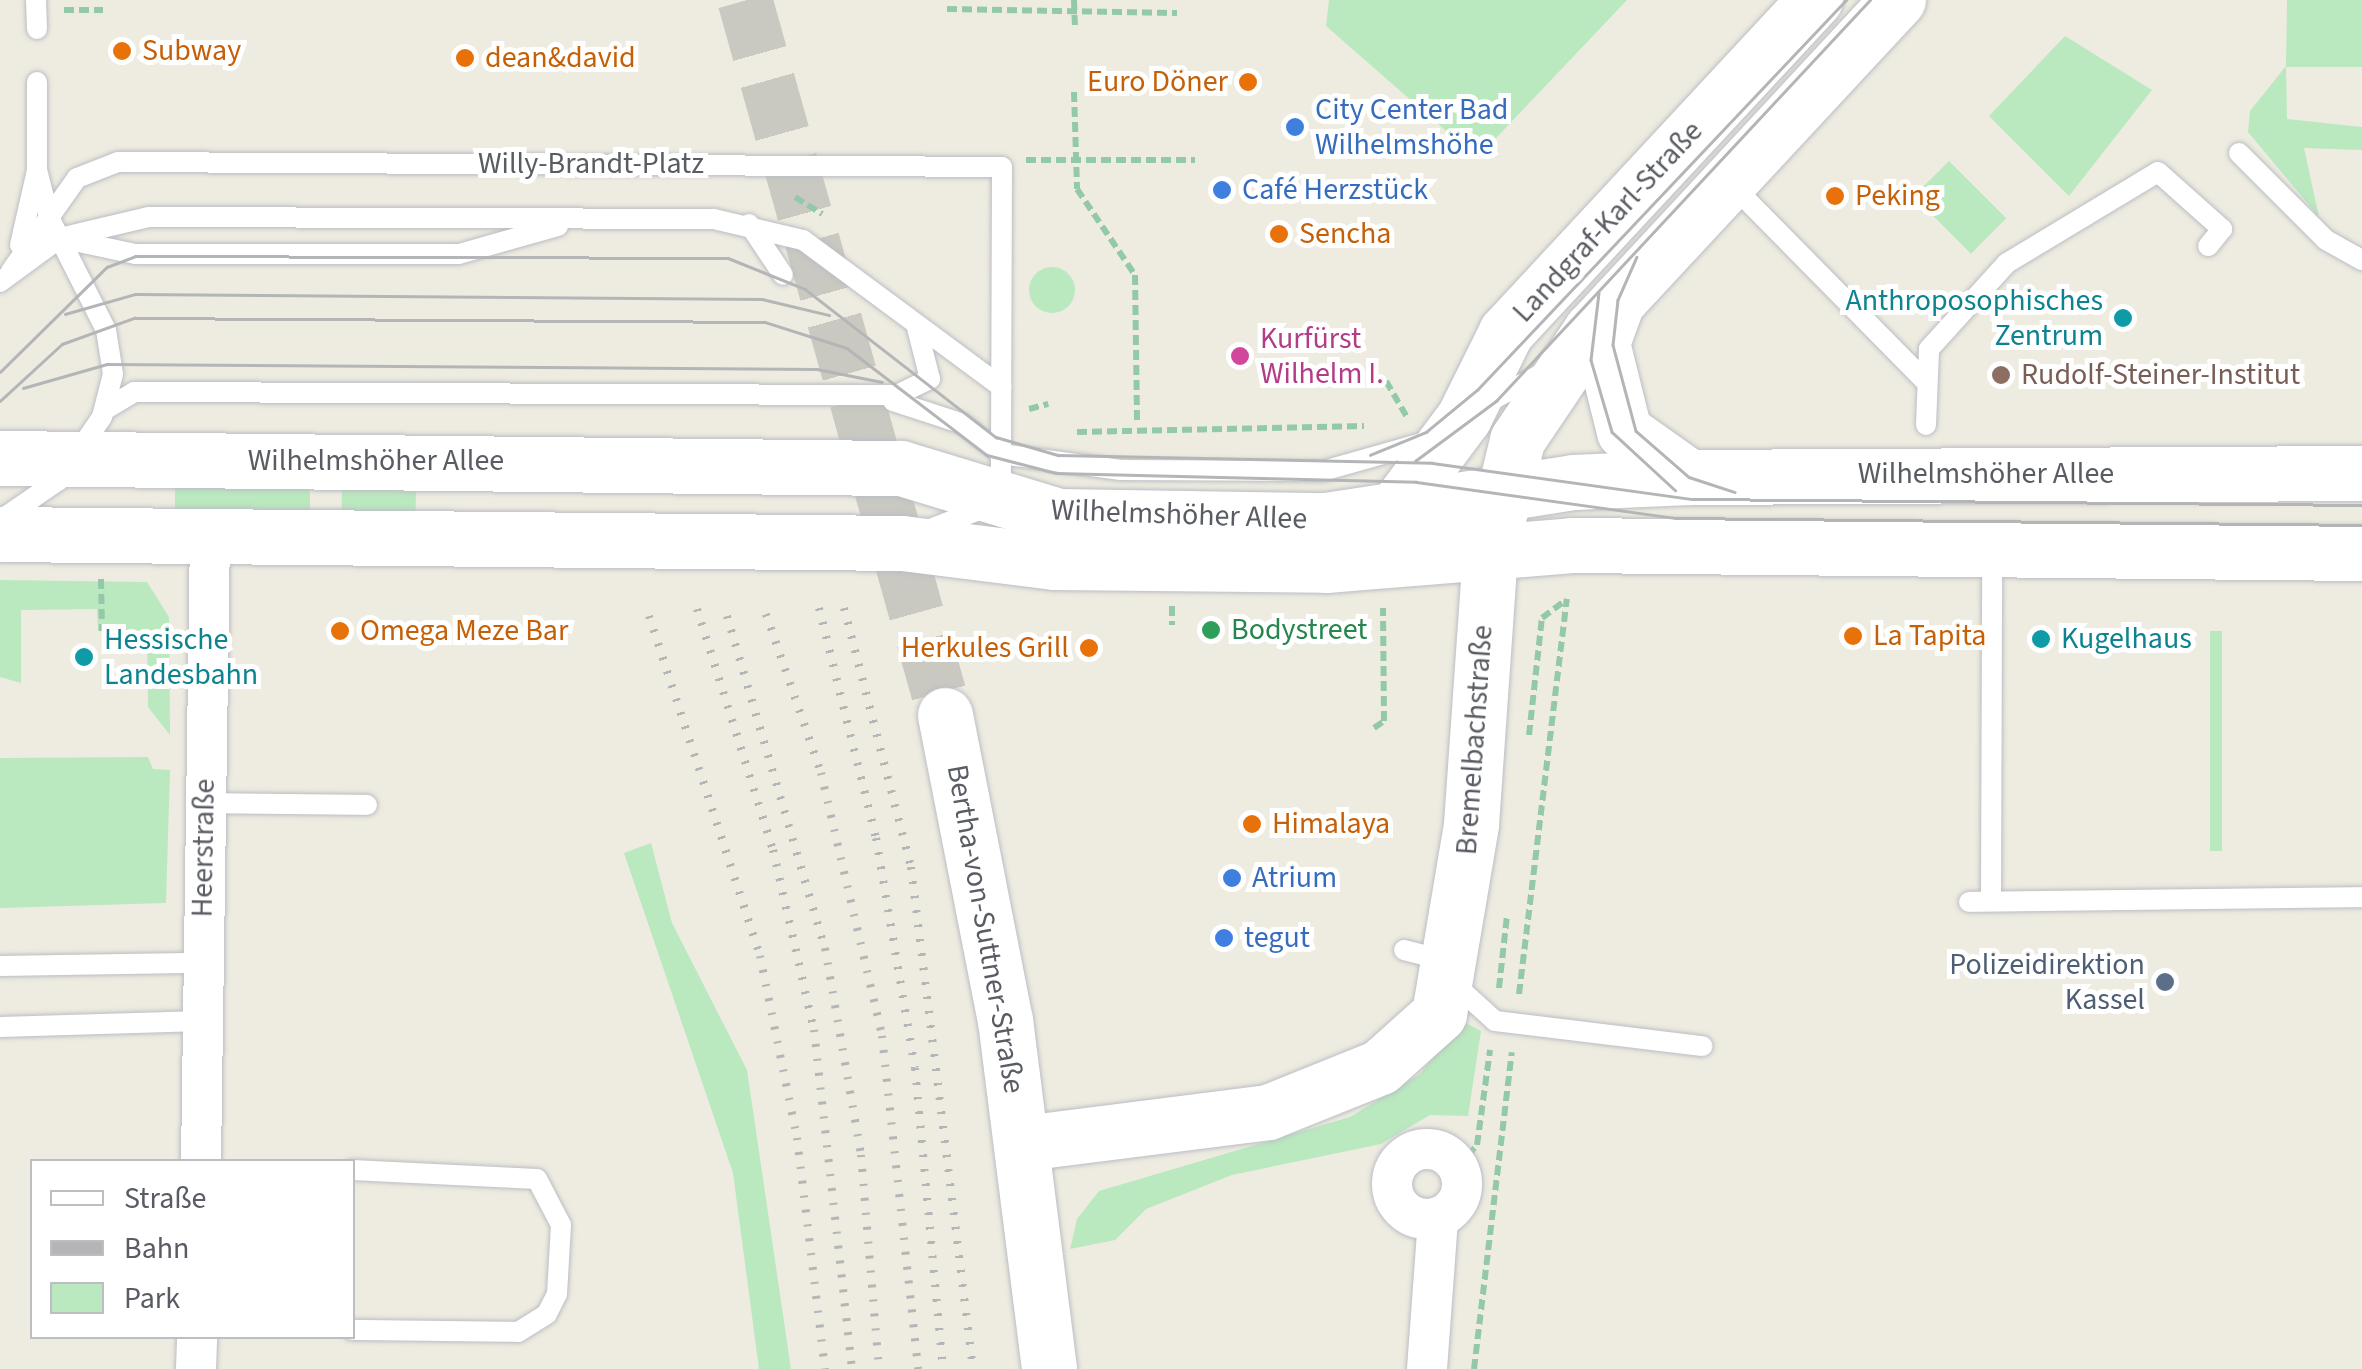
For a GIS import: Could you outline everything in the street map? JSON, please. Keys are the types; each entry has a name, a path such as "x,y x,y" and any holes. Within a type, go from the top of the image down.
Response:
{"main road":[{"name":"Landgraf-Karl-Straße","path":"1393,512 1464,418 1506,332 1815,0"},
{"name":"Landgraf-Karl-Straße","path":"1499,498 1517,440 1564,364 1618,300 1898,0"},
{"name":"Landgraf-Karl-Straße","path":"1618,300 1602,343 1624,431 1689,477"},
{"name":"Wilhelmshöher Allee","path":"0,458 901,468 998,474 1058,516 1393,512 1499,498 1574,482 1689,477 1927,449 2362,473"},
{"name":"Bremelbachstraße","path":"1023,1143 1268,1112 1337,1089 1416,1038 1440,1014 1436,965 1499,498"},
{"name":"Wilhelmshöher Allee","path":"0,534 902,542 1011,560 1410,565 1490,552 2362,553"},
{"name":"Bertha-von-Suttner-Straße","path":"946,715 1023,1143 1050,1369"}],"street":[{"name":"Heerstraße","path":"201,1159 210,534"},
{"path":"1427,1369 1438,1218 1462,1187 1458,1167 1442,1152 1419,1149 1391,1182 1397,1204 1438,1218"},
{"path":"196,1339 196,1369"}],"lane":[{"path":"36,0 37,29"},
{"path":"36,82 37,170 48,217 106,330 106,409"},
{"path":"2239,152 2326,240 2362,260"},
{"name":"Willy-Brandt-Platz","path":"5,276 77,178 118,162 1002,166"},
{"path":"1002,166 998,474 1011,560"},
{"path":"5,276 37,170"},
{"path":"1927,449 1929,349 2007,263 2158,172 2222,229 2208,246"},
{"path":"1729,182 1926,375 1927,449"},
{"path":"5,276 60,238 149,217 584,218 749,224 803,240 1002,387"},
{"path":"60,238 135,254 459,254 584,218"},
{"path":"749,224 784,275"},
{"path":"871,398 914,392 930,379 928,348 909,319"},
{"path":"902,542 998,474 1323,471 1429,441 1564,364"},
{"path":"0,519 29,506 74,460 106,409 134,392 871,398 919,405 998,474"},
{"path":"1991,896 1992,550"},
{"path":"205,803 367,806"},
{"path":"1969,902 1991,896 2362,897"},
{"path":"0,966 202,963"},
{"path":"1436,965 1495,1021 1702,1046"},
{"path":"0,1027 202,1021"},
{"path":"355,1170 537,1179 561,1225 556,1294 547,1314 518,1332 355,1330"}],"path":[{"path":"974,0 974,10"},
{"path":"1074,0 1075,28"},
{"path":"947,9 1177,13"},
{"path":"1074,92 1077,189 1134,275 1138,424 1320,426"},
{"path":"1002,166 1076,160 1195,160"},
{"path":"1386,380 1411,424"},
{"path":"100,562 102,632"},
{"path":"1474,1369 1567,599"},
{"path":"1374,728 1384,721 1383,608"},
{"path":"1458,1167 1477,1144 1490,1050"}],"green space":[{"path":"1329,0 1627,0 1477,158 1326,26"},
{"path":"2287,0 2362,0 2362,67 2286,67 2287,119 2362,127 2362,150 2304,148 2319,217 2248,132 2250,111 2286,66"},
{"path":"2065,36 2152,90 2069,196 1989,116"},
{"path":"1949,161 2006,218 1971,254 1914,196"},
{"path":"1052,267 1068,274 1075,290 1068,306 1052,313 1036,306 1029,290 1036,274"},
{"path":"175,485 310,485 310,512 175,512"},
{"path":"342,485 416,486 416,514 342,513"},
{"path":"0,580 147,582 169,617 170,735 148,707 147,631 98,631 97,609 21,610 21,683 0,677"},
{"path":"2210,631 2222,631 2222,851 2210,851"},
{"path":"148,757 153,769 170,770 166,903 0,908 0,758"},
{"path":"651,843 672,923 747,1070 791,1369 759,1369 733,1173 624,853"},
{"path":"1462,1021 1481,1031 1468,1116 1430,1115 1381,1144 1232,1175 1146,1209 1115,1240 1070,1249 1077,1219 1099,1191 1350,1117 1420,1074"}],"tunnel":[{"path":"745,0 945,715"}],"tram line":[{"path":"1370,455 1426,432 1477,390 1846,0"},
{"path":"1415,461 1496,401 1870,0"},
{"path":"0,372 107,267 135,256 728,258 805,289 996,437 1058,455 1432,463 1693,499 2362,505"},
{"path":"1637,257 1618,300 1613,345 1636,431 1689,477 1735,492"},
{"path":"1599,293 1591,360 1612,432 1675,490"},
{"path":"65,314 135,294 762,299 829,315"},
{"path":"0,401 62,344 134,318 765,322 847,348 987,455 1056,473 1416,482 1675,518 2362,525"},
{"path":"23,388 107,364 817,369 882,382"}],"railway":[{"path":"819,608 876,838 915,1068 943,1369"},
{"path":"844,608 911,867 973,1369"},
{"path":"697,609 773,850 814,1030 852,1369"},
{"path":"766,614 821,773 882,1036 918,1369"},
{"path":"649,616 760,956 797,1138 825,1369"},
{"path":"727,616 825,948 861,1155 879,1369"}],"place":[{"name":"Subway","path":"122,51"},
{"name":"dean&david","path":"465,58"},
{"name":"Euro Döner","path":"1248,82"},
{"name":"City Center Bad Wilhelmshöhe","path":"1295,127"},
{"name":"Café Herzstück","path":"1222,190"},
{"name":"Peking","path":"1835,196"},
{"name":"Sencha","path":"1279,234"},
{"name":"Anthroposophisches Zentrum","path":"2123,318"},
{"name":"Kurfürst Wilhelm I.","path":"1240,356"},
{"name":"Rudolf-Steiner-Institut","path":"2001,375"},
{"name":"Bodystreet","path":"1211,630"},
{"name":"Omega Meze Bar","path":"340,631"},
{"name":"La Tapita","path":"1853,636"},
{"name":"Kugelhaus","path":"2041,639"},
{"name":"Herkules Grill","path":"1089,648"},
{"name":"Hessische Landesbahn","path":"84,657"},
{"name":"Himalaya","path":"1252,824"},
{"name":"Atrium","path":"1232,878"},
{"name":"tegut","path":"1224,938"},
{"name":"Polizeidirektion Kassel","path":"2165,982"}]}
